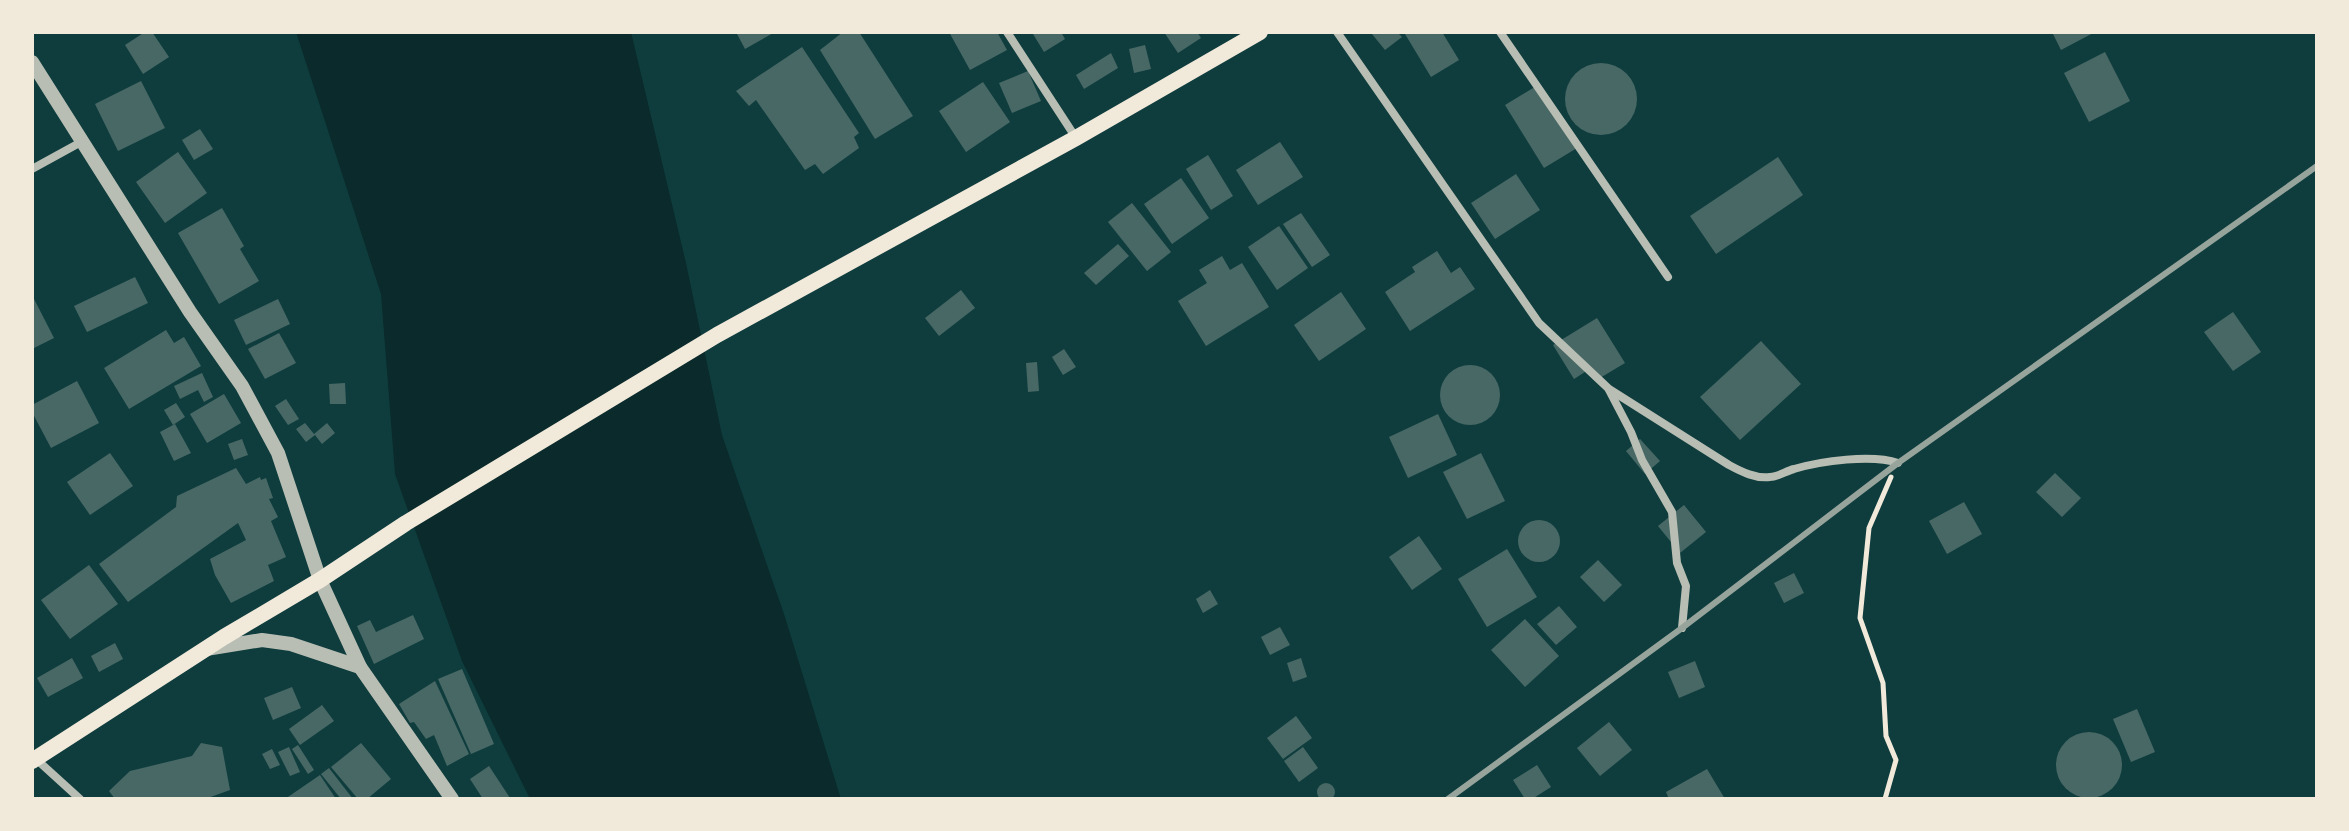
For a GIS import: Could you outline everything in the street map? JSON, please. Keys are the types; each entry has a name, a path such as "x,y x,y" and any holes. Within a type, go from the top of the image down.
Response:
{"main road":[{"path":"34,760 406,523 717,335 1076,138 1260,32"}],"street":[{"path":"1007,32 1076,138"},
{"path":"1337,32 1539,323 1609,389 1749,475 1771,478 1817,464 1884,458 1898,463"},
{"path":"1500,32 1668,277"},
{"path":"32,62 190,312 242,386 278,453 320,580 360,667 452,799"},
{"path":"32,169 83,141"},
{"path":"1609,389 1642,460 1672,512 1677,563 1686,586 1682,628"},
{"path":"206,649 262,640 291,644 360,667"},
{"path":"34,760 80,799"}],"path":[{"path":"1885,799 1896,760 1886,736 1883,683 1860,618 1869,528 1898,463"}],"water":[{"path":"296,32 631,32 686,263 722,435 784,614 841,799 530,799 462,661 395,474 381,294"}],"building":[{"path":"145,32 152,32 169,57 143,74 125,45"},
{"path":"736,32 775,32 745,49"},
{"path":"843,32 859,32 913,116 875,139 820,50"},
{"path":"949,32 997,32 1007,50 970,70"},
{"path":"1061,32 1065,39 1044,52 1033,34"},
{"path":"1164,32 1197,32 1201,38 1178,53"},
{"path":"1397,32 1402,37 1385,50 1372,34"},
{"path":"1442,32 1459,60 1431,77 1405,34"},
{"path":"2052,32 2095,32 2061,50"},
{"path":"1145,45 1151,69 1134,73 1129,49"},
{"path":"802,47 859,133 854,137 859,148 823,174 815,164 805,170 756,100 749,106 736,91"},
{"path":"2105,52 2130,101 2089,122 2064,73"},
{"path":"1111,53 1118,68 1084,89 1076,75"},
{"path":"1601,63 1621,69 1631,79 1637,99 1631,119 1621,129 1601,135 1581,129 1571,119 1565,99 1571,79 1581,69"},
{"path":"1028,71 1041,101 1012,113 999,83"},
{"path":"141,81 165,128 118,151 95,104"},
{"path":"983,82 1010,122 966,152 939,111"},
{"path":"1538,85 1577,148 1544,168 1505,105"},
{"path":"200,129 213,149 194,160 182,140"},
{"path":"1280,142 1303,177 1258,205 1236,170"},
{"path":"178,152 207,193 165,223 136,182"},
{"path":"1208,155 1233,196 1211,210 1186,169"},
{"path":"1778,157 1803,195 1716,254 1690,216"},
{"path":"1516,174 1540,210 1495,239 1471,203"},
{"path":"1181,178 1209,218 1172,244 1144,204"},
{"path":"1132,203 1171,252 1147,271 1108,222"},
{"path":"222,208 244,246 240,249 259,281 219,304 178,233"},
{"path":"1301,213 1330,255 1312,267 1283,224"},
{"path":"1279,226 1308,268 1277,290 1248,247"},
{"path":"1118,244 1129,256 1096,285 1084,273"},
{"path":"1437,251 1451,273 1460,267 1475,289 1410,331 1385,292 1415,272 1412,267"},
{"path":"1222,256 1230,270 1242,263 1269,307 1206,346 1178,301 1207,283 1199,270"},
{"path":"135,277 148,303 87,332 74,306"},
{"path":"961,290 975,308 939,336 925,318"},
{"path":"1341,292 1366,329 1319,361 1294,325"},
{"path":"32,295 54,338 32,349"},
{"path":"278,299 290,324 246,345 234,320"},
{"path":"2233,312 2261,352 2233,371 2204,332"},
{"path":"1597,318 1625,363 1595,381 1588,370 1574,379 1553,345"},
{"path":"166,330 174,343 184,337 201,366 129,409 104,368"},
{"path":"279,333 296,363 265,379 248,349"},
{"path":"1761,341 1801,384 1740,440 1700,397"},
{"path":"1064,349 1076,367 1063,375 1052,357"},
{"path":"1037,362 1039,391 1028,392 1026,363"},
{"path":"1470,365 1481,367 1491,374 1498,384 1498,406 1491,416 1481,423 1470,425 1459,423 1449,416 1442,406 1440,395 1442,384 1449,374 1459,367"},
{"path":"202,373 213,397 204,402 198,390 180,399 174,386"},
{"path":"77,381 99,423 51,448 32,412 32,405"},
{"path":"345,383 346,404 330,404 329,384"},
{"path":"224,394 241,423 207,443 190,414"},
{"path":"286,399 299,419 288,425 275,406"},
{"path":"176,403 185,417 173,425 164,410"},
{"path":"1438,414 1457,455 1408,478 1389,437"},
{"path":"305,423 314,434 327,423 335,433 322,444 315,435 306,442 296,429"},
{"path":"175,424 191,453 174,461 160,432"},
{"path":"242,439 248,455 234,460 228,444"},
{"path":"1640,439 1660,461 1645,474 1626,451"},
{"path":"110,453 133,486 90,515 67,482"},
{"path":"1481,453 1505,501 1467,519 1443,472"},
{"path":"236,468 246,484 260,477 261,480 266,478 273,498 269,499 278,517 271,521 286,557 268,565 274,581 231,603 210,559 246,540 238,523 128,602 99,564 176,507 177,496"},
{"path":"2055,473 2081,498 2062,517 2036,492"},
{"path":"1964,502 1982,534 1947,554 1929,521"},
{"path":"1684,505 1706,532 1680,553 1658,526"},
{"path":"1539,520 1554,526 1560,541 1554,556 1539,562 1524,556 1518,541 1524,526"},
{"path":"1419,536 1442,569 1412,590 1389,557"},
{"path":"1507,549 1537,597 1487,627 1458,579"},
{"path":"1598,560 1622,585 1604,602 1580,577"},
{"path":"89,565 118,604 70,639 41,600"},
{"path":"1794,573 1804,593 1784,603 1774,583"},
{"path":"1210,590 1218,604 1203,613 1196,599"},
{"path":"1559,606 1577,627 1556,645 1537,624"},
{"path":"413,615 424,639 374,664 357,626 370,620 376,632"},
{"path":"1525,619 1559,656 1525,687 1491,650"},
{"path":"1280,627 1290,645 1270,655 1261,637"},
{"path":"115,643 123,659 99,672 91,656"},
{"path":"72,658 83,678 48,697 37,678"},
{"path":"1301,658 1307,677 1293,682 1287,663"},
{"path":"1695,661 1705,687 1679,698 1668,672"},
{"path":"462,669 494,744 471,754 438,679"},
{"path":"435,681 469,754 447,766 434,735 426,739 414,722 410,723 399,704"},
{"path":"292,687 301,708 273,720 264,698"},
{"path":"322,705 334,721 300,745 289,729"},
{"path":"2137,709 2155,752 2131,762 2113,719"},
{"path":"1296,716 1312,738 1283,759 1267,738"},
{"path":"1609,722 1632,750 1600,776 1577,748"},
{"path":"2083,732 2095,732 2107,737 2117,747 2122,765 2120,778 2107,793 2095,798 2083,798 2071,793 2061,783 2056,771 2056,759 2061,747 2071,737"},
{"path":"201,743 222,747 230,790 205,799 115,799 109,791 130,771 192,756"},
{"path":"361,743 391,779 367,799 358,799 331,767"},
{"path":"298,745 314,770 308,774 292,749"},
{"path":"289,747 300,772 290,776 278,752"},
{"path":"1303,747 1318,768 1299,782 1284,761"},
{"path":"272,749 280,765 270,769 262,754"},
{"path":"1537,765 1551,787 1532,799 1525,799 1513,780"},
{"path":"489,766 510,798 483,799 470,779"},
{"path":"329,768 353,799 341,799 321,774"},
{"path":"1707,769 1725,799 1669,799 1666,792"},
{"path":"320,775 336,799 285,799"},
{"path":"1326,783 1335,792 1326,801 1317,792"}],"railway":[{"path":"1448,799 1682,628 1898,463 2317,166"}]}
